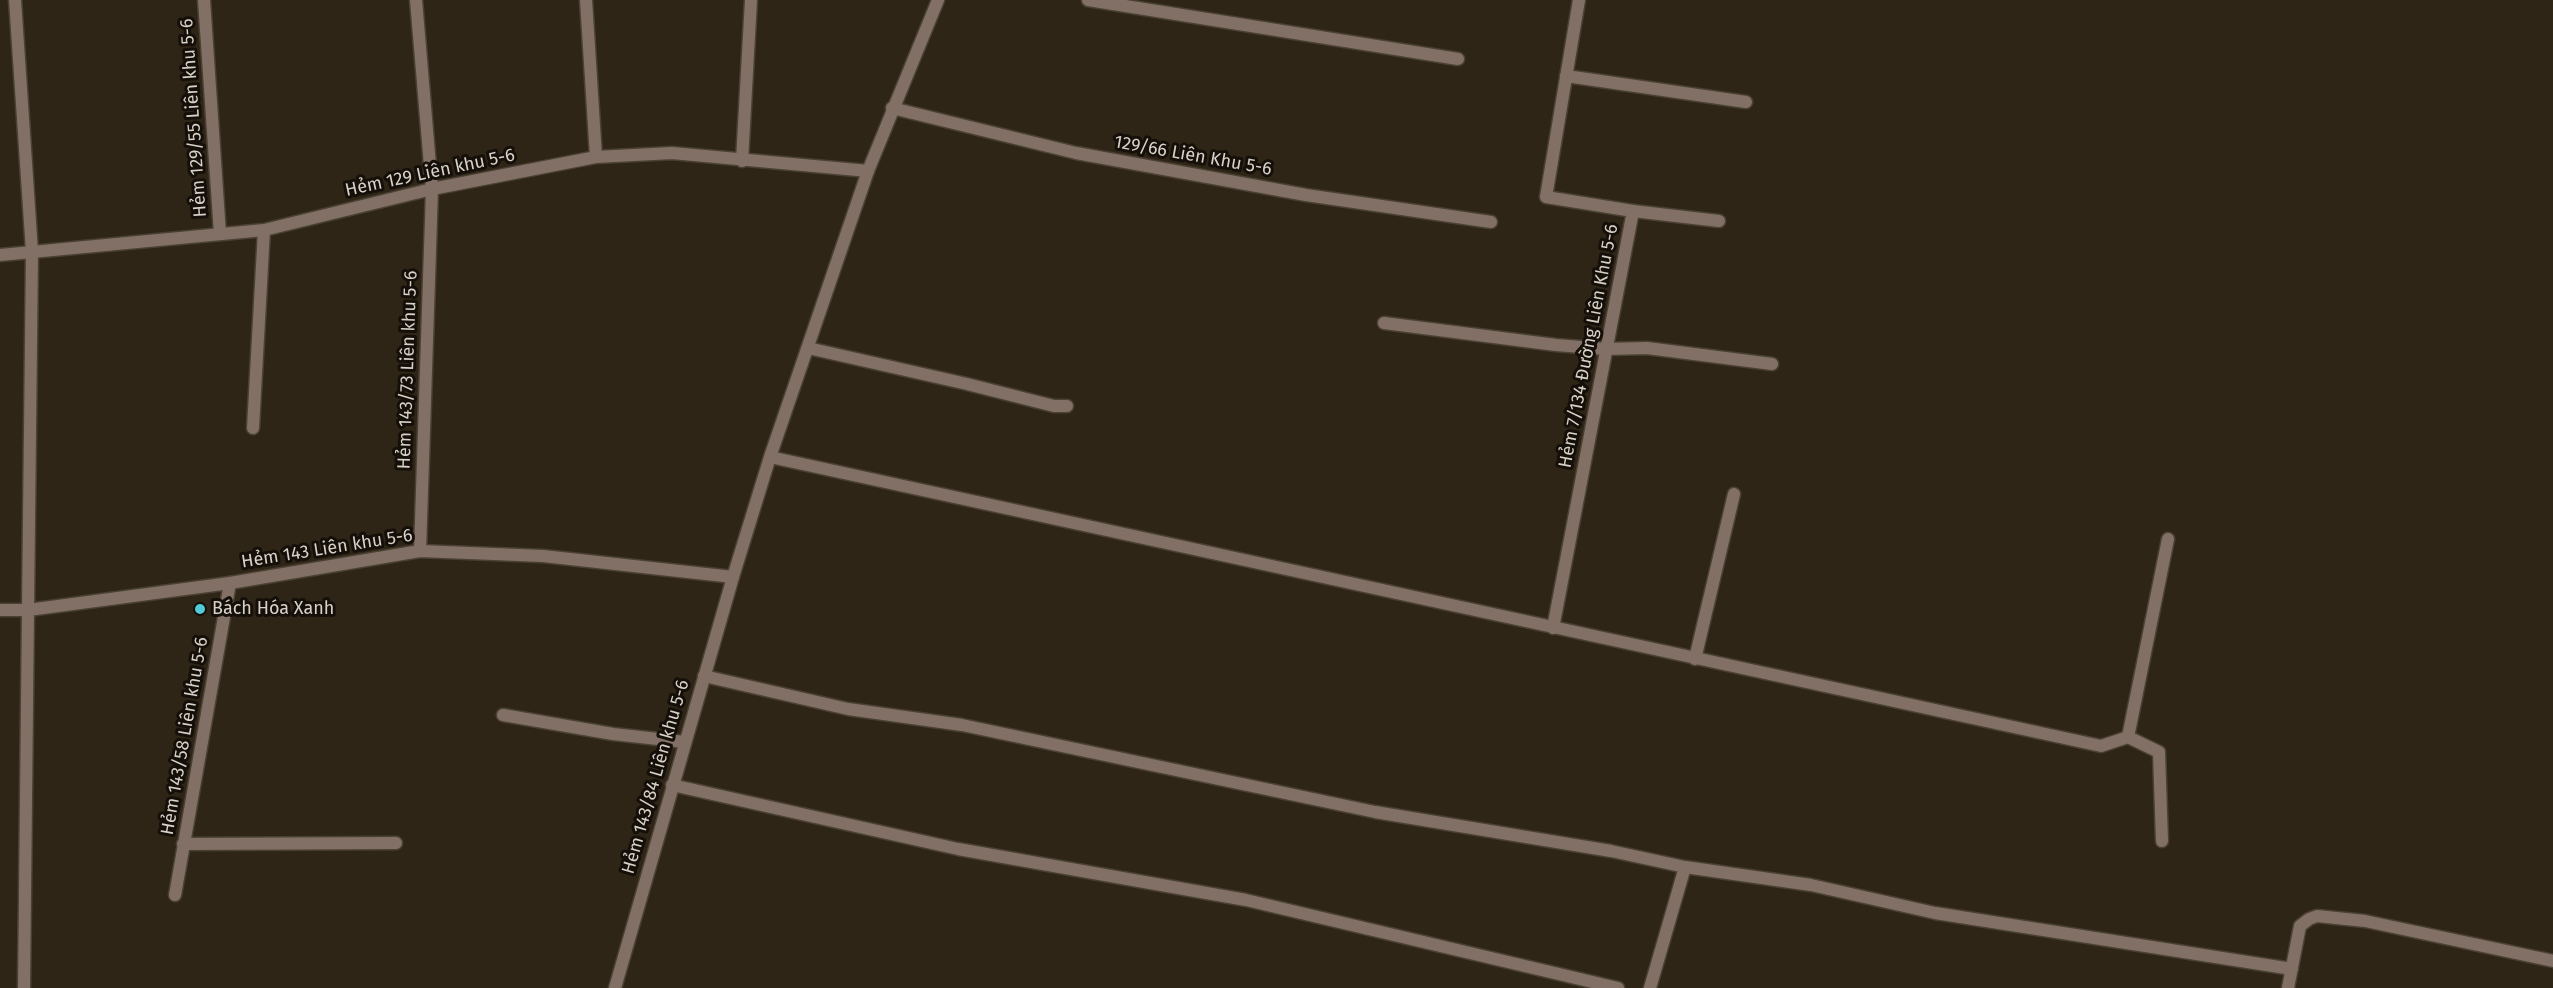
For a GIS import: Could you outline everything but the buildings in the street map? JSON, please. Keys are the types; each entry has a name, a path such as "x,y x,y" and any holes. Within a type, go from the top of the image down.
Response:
{"street":[{"path":"15,0 32,252 24,988"},
{"name":"Hẻm 129/55 Liên khu 5-6","path":"204,0 220,234"},
{"name":"Hẻm 143/73 Liên khu 5-6","path":"416,0 432,189 420,551"},
{"path":"586,0 596,158"},
{"path":"742,161 752,0"},
{"name":"Hẻm 143/84 Liên khu 5-6","path":"615,988 672,785 770,457 868,171 938,0"},
{"path":"1088,0 1458,59"},
{"name":"Hẻm 7/134 Đường Liên Khu 5-6","path":"1553,628 1633,211 1546,197 1579,0"},
{"path":"1566,76 1746,102"},
{"name":"129/66 Liên Khu 5-6","path":"892,108 1076,153 1306,195 1491,222"},
{"name":"Hẻm 129 Liên khu 5-6","path":"0,255 264,230 432,189 596,158 672,153 868,171"},
{"path":"1633,211 1719,221"},
{"path":"253,428 264,230"},
{"path":"1384,323 1606,349 1647,348 1772,364"},
{"path":"807,348 1054,406 1067,406"},
{"path":"770,457 2101,746 2128,737 2159,752 2162,841"},
{"path":"1695,659 1734,494"},
{"path":"2128,737 2168,539"},
{"name":"Hẻm 143 Liên khu 5-6","path":"0,610 28,610 230,583 420,551 543,556 733,577"},
{"name":"Hẻm 143/58 Liên khu 5-6","path":"175,895 230,583"},
{"path":"704,676 848,709 962,725 1376,812 1611,851 1685,867 1811,885 1935,913 2292,969"},
{"path":"503,715 613,734 685,742"},
{"path":"672,785 958,849 1246,900 1618,988"},
{"path":"183,844 396,843"},
{"path":"1650,988 1685,867"},
{"path":"2288,988 2300,926 2317,916 2365,921 2553,961"}],"place":[{"name":"Bách Hóa Xanh","path":"200,609"}]}
